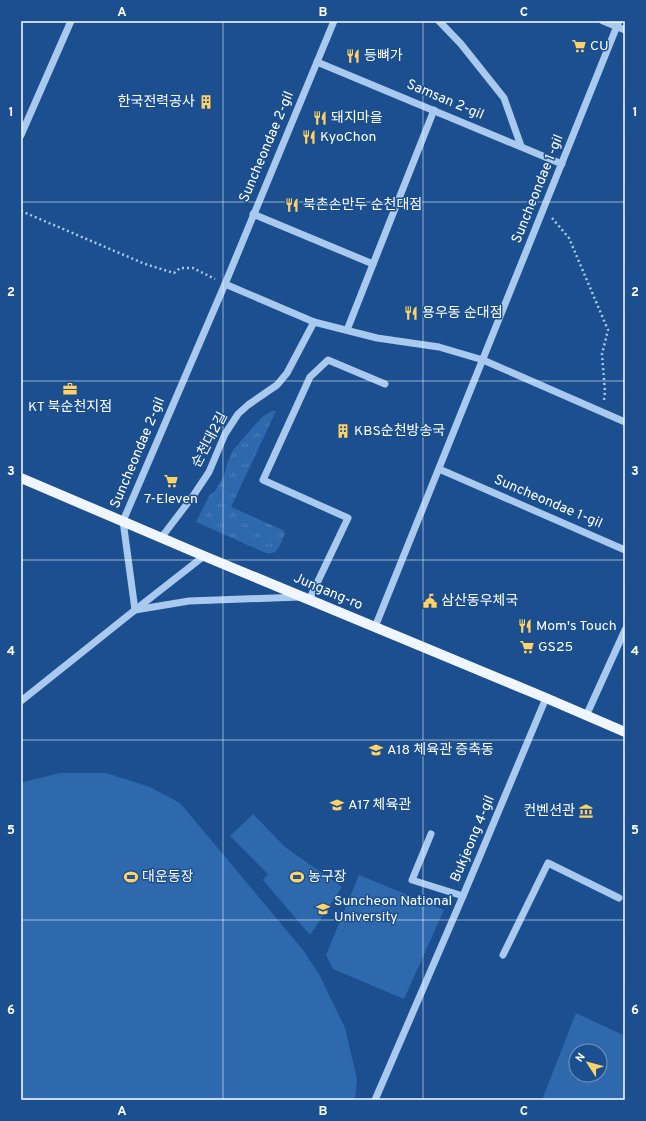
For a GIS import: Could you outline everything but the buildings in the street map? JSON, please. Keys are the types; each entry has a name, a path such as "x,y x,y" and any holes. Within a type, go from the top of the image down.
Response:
{"main road":[{"name":"Jungang-ro","path":"21,478 625,732"}],"street":[{"path":"21,135 70,21"},
{"name":"Suncheondae 2-gil","path":"123,521 225,284 334,21"},
{"path":"439,21 461,44 504,98 521,146"},
{"path":"603,21 618,24 625,30"},
{"name":"Suncheondae 1-gil","path":"375,627 618,24"},
{"name":"Samsan 2-gil","path":"317,62 562,164"},
{"path":"347,330 434,110"},
{"path":"253,214 373,264"},
{"path":"225,284 314,322 377,338 440,347 483,360 625,422"},
{"name":"순천대2길","path":"161,538 209,472 225,434 238,414 248,405 277,385 287,373 314,322"},
{"path":"135,610 189,601 307,598 348,518 264,480 310,377 328,360 385,384"},
{"name":"Suncheondae 1-gil","path":"439,469 625,550"},
{"path":"123,521 135,610"},
{"path":"21,701 204,556"},
{"path":"586,716 625,630"},
{"name":"Bukjeong 4-gil","path":"375,1100 546,698"},
{"path":"431,834 412,880 463,896"},
{"path":"503,955 548,863 619,898"}],"path":[{"path":"543,210 569,238 608,330 602,354 606,392 601,411"},
{"path":"21,211 144,264 174,272 180,268 194,268 225,284"}],"green space":[{"path":"272,411 276,411 231,507 283,530 285,533 276,551 273,553 266,553 196,522 209,496 215,491 224,476 233,450 262,417"},
{"name":"대운동장","path":"60,773 106,773 150,787 180,803 303,950 319,974 345,1028 357,1079 355,1100 21,1100 21,784 23,782"},
{"name":"농구장","path":"253,814 285,847 342,887 310,935 263,880 268,874 230,836"},
{"path":"359,875 444,910 404,999 333,969 326,955"},
{"path":"576,1013 625,1036 625,1100 542,1100"}],"place":[{"name":"CU","path":"579,46"},
{"name":"등뼈가","path":"353,56"},
{"name":"한국전력공사","path":"206,102"},
{"name":"돼지마을","path":"320,118"},
{"name":"KyoChon","path":"309,137"},
{"name":"북촌손만두 순천대점","path":"292,205"},
{"name":"용우동 순대점","path":"411,313"},
{"name":"KT 북순천지점","path":"70,389"},
{"name":"KBS순천방송국","path":"343,431"},
{"name":"7-Eleven","path":"171,481"},
{"name":"삼산동우체국","path":"430,601"},
{"name":"Mom's Touch","path":"525,626"},
{"name":"GS25","path":"527,647"},
{"name":"A18 체육관 증축동","path":"376,750"},
{"name":"A17 체육관","path":"337,805"},
{"name":"컨벤션관","path":"586,811"},
{"name":"대운동장","path":"131,877"},
{"name":"농구장","path":"297,877"},
{"name":"Suncheon National University","path":"323,909"}]}
